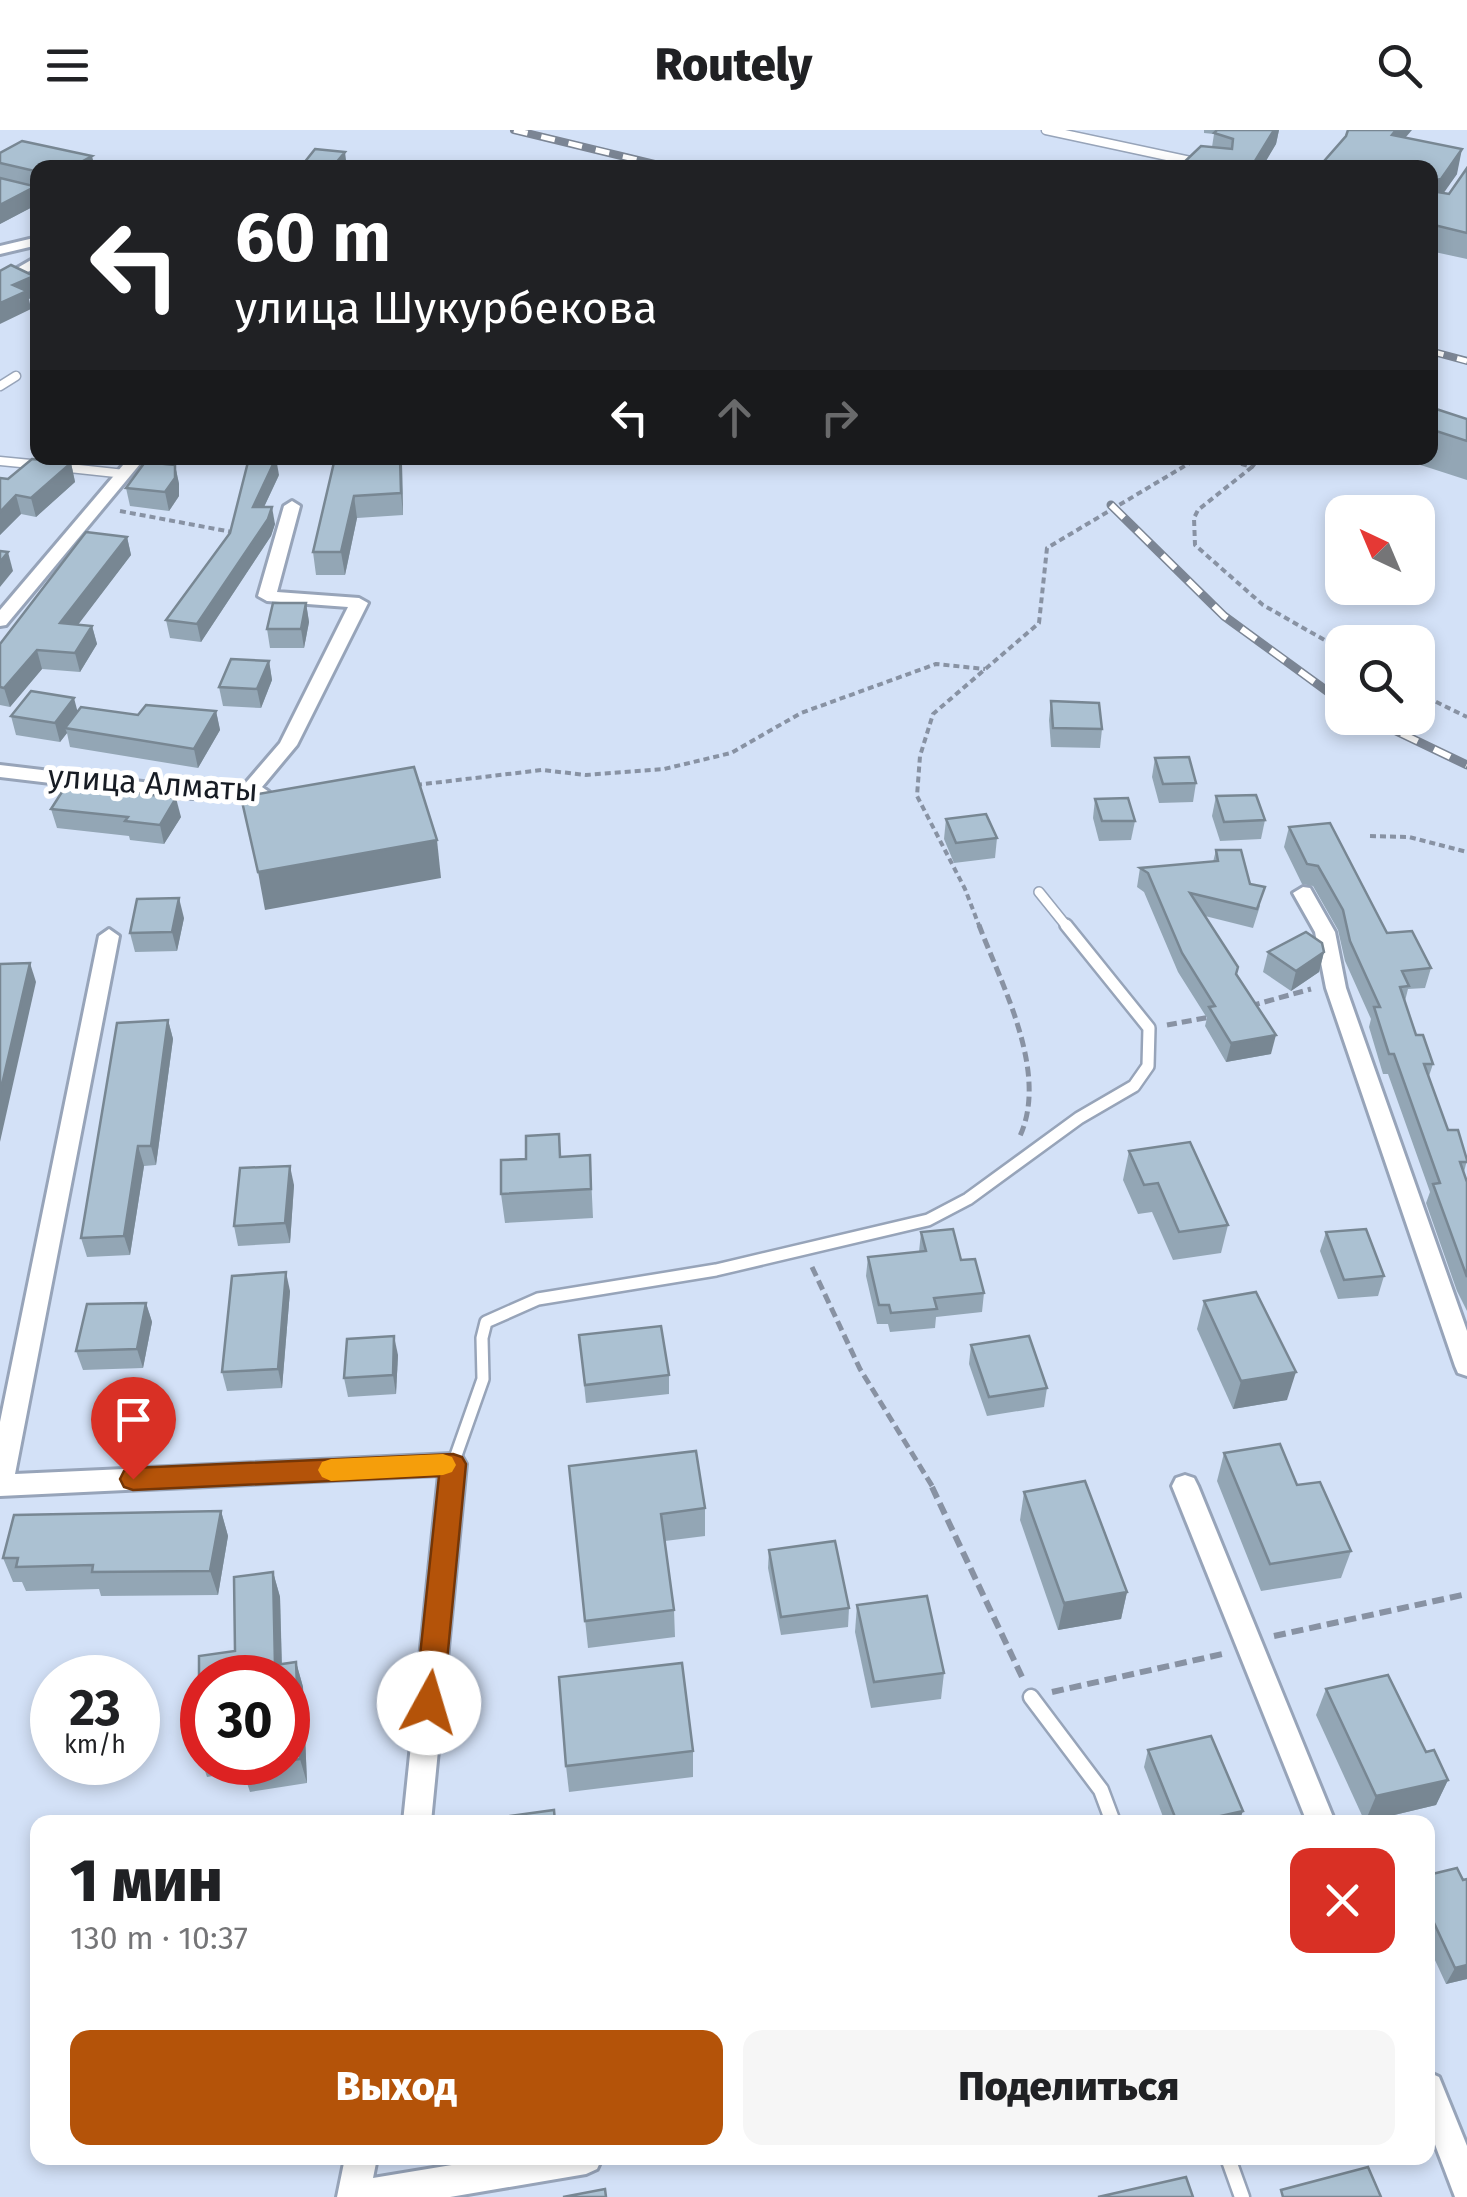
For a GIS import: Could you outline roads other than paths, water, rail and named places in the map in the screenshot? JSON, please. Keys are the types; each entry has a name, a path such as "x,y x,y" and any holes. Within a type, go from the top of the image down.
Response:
{"street":[{"path":"0,250 30,243"},
{"path":"0,284 30,265"},
{"path":"0,621 132,465"},
{"path":"246,794 288,745 359,604 267,596 292,506"},
{"name":"улица Алматы","path":"0,771 168,791 246,794 280,790"},
{"path":"1303,893 1325,932 1336,988 1467,1366"},
{"path":"110,936 0,1485 453,1464 417,1815"},
{"path":"1185,1486 1317,1815"},
{"path":"1435,2106 1467,2186"},
{"path":"360,2165 353,2197 544,2165"}],"lane":[{"path":"1046,130 1187,160"},
{"path":"0,386 16,376"},
{"path":"0,460 30,463"},
{"path":"45,465 125,474"},
{"path":"453,1464 483,1379 482,1338 486,1322 504,1309 537,1297 629,1287 804,1251 928,1220 1002,1176 1082,1115 1140,1085 1153,1056 1150,1028 1039,892"},
{"path":"1031,1697 1101,1790 1110,1815"},
{"path":"1231,2165 1242,2197"}],"railway":[{"path":"514,130 638,160"},
{"path":"1438,353 1467,361"},
{"path":"1111,505 1224,616 1325,690"},
{"path":"1404,735 1467,765"}]}
